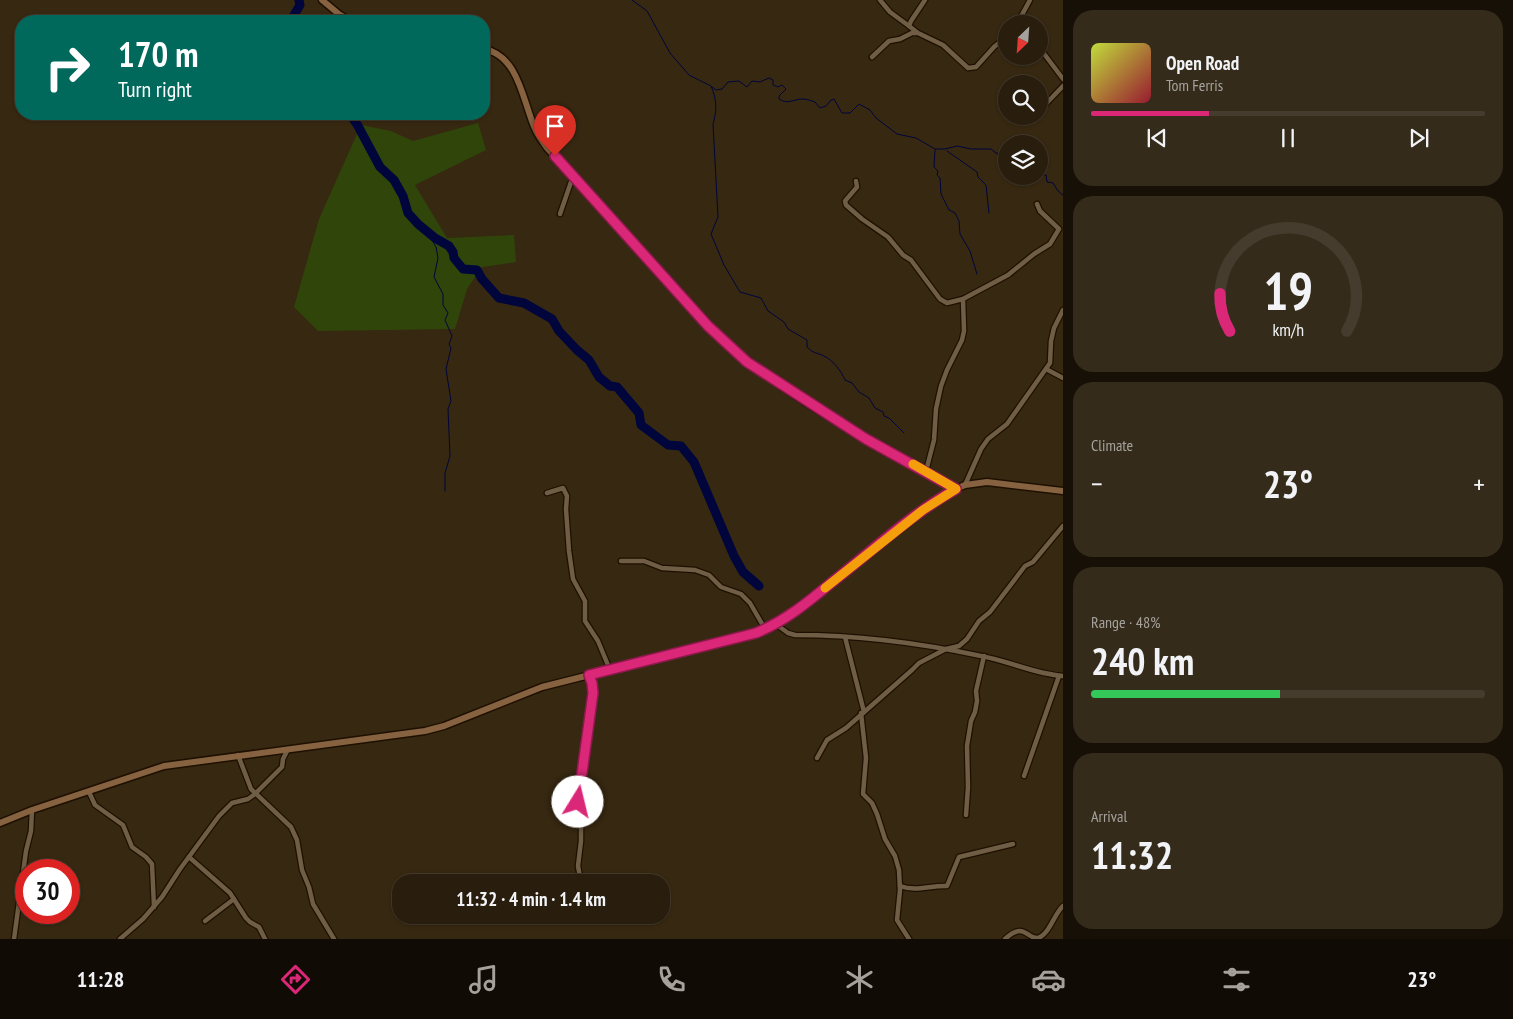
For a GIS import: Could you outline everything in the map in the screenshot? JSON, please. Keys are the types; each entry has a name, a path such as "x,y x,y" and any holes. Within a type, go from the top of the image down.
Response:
{"street":[{"path":"322,0 340,15"},
{"path":"880,0 890,12 918,33 937,41 965,66 972,69 998,44"},
{"path":"910,26 911,20 925,0"},
{"path":"1022,15 1030,0"},
{"path":"872,57 889,41 900,39 912,33 918,33"},
{"path":"490,51 511,67 537,132 547,148 708,326 747,362 857,434 956,489"},
{"path":"1048,59 1063,79"},
{"path":"1048,102 1063,86"},
{"path":"560,214 571,182 576,178"},
{"path":"856,181 857,187 845,201 846,205 867,223 888,237 903,255 911,260 942,301 947,303 963,299 1008,275 1050,244 1059,229 1040,211 1037,204"},
{"path":"926,471 934,440 936,409 941,386 962,340 964,331 963,299"},
{"path":"966,485 981,449 988,439 1007,424 1050,363 1051,340 1054,328 1063,310"},
{"path":"1046,370 1063,378"},
{"path":"0,824 32,810 164,766 397,735 444,726 542,687 765,629 776,625 923,510 956,489 966,485 987,482 1063,490"},
{"path":"547,493 556,489 563,488 566,490 568,496 566,510 569,551 573,579 585,601 585,621 598,641 610,670"},
{"path":"817,758 827,740 846,728 918,663 946,648 959,646 967,639 979,621 990,612 1025,566 1033,562 1063,526"},
{"path":"621,561 644,560 662,568 694,570 709,575 721,587 741,594 750,603 765,629"},
{"path":"776,625 795,635 845,637 946,648 1061,676 1024,776"},
{"path":"845,637 862,712 866,758 863,794 872,803 885,839 895,856 900,870 897,920 909,939"},
{"path":"966,814 968,787 967,746 971,721 975,712 976,691 984,656"},
{"path":"580,874 578,866 581,826 578,802 593,693 589,675"},
{"path":"120,939 154,907 219,816 228,806 248,799 255,794 282,767 289,748"},
{"path":"238,755 248,784 255,794 291,827 297,840 302,870 313,904 334,939"},
{"path":"89,792 95,805 122,825 130,845 149,859 152,864 154,907"},
{"path":"14,939 26,851 31,831 32,810"},
{"path":"900,886 909,889 946,886 958,857 1013,844"},
{"path":"189,857 230,893 250,922 258,927 265,939"},
{"path":"205,921 234,899"},
{"path":"1005,939 1014,932 1019,931 1033,938 1040,936 1063,906"}],"green space":[{"path":"478,123 486,150 415,185 447,238 514,235 516,262 482,267 467,289 455,329 318,331 294,307 319,219 361,125 391,131 413,141"}],"waterway":[{"path":"294,15 300,5 299,0"},
{"path":"632,0 647,11 670,53 689,75 711,86 713,91 716,105 713,124 718,217 711,234 724,265 740,292 761,298 768,311 784,322 788,329 807,340 807,347 809,349 831,361 845,380 852,383 859,392 869,398 875,408 883,412 884,416 889,418 904,433"},
{"path":"712,87 716,90 722,89 728,82 739,81 747,87 752,81 760,82 769,78 773,80 773,85 778,87 782,85 786,89 779,96 779,99 782,101 806,99 815,102 820,108 826,106 834,99 842,113 850,113 859,104 870,110 876,118 897,134 916,138 935,149 957,146 971,149 991,149 998,153"},
{"path":"354,120 380,167 394,180 403,196 408,213 435,238 449,246 454,258 463,269 477,270 482,279 499,298 524,303 552,319 559,331 589,360 599,377 610,386 617,387 639,413 641,425 668,445 681,446 694,462 734,556 743,572 759,586"},
{"path":"935,150 934,167 938,171 937,175 940,178 941,194 949,210 955,213 959,221 960,234 970,251 977,274"},
{"path":"947,151 977,172 978,177 986,185 989,213"},
{"path":"1048,182 1053,183 1063,195"},
{"path":"432,236 438,258 434,277 443,294 443,305 448,313 445,320 452,336 449,344 451,348 446,369 451,401 448,409 450,456 445,473 445,491"}],"slow traffic":[{"path":"825,588 923,510 956,489 913,464"}],"route":[{"path":"555,156 708,326 747,362 866,439 956,489 923,510 776,625 756,633 589,675 593,693 578,802"}]}
